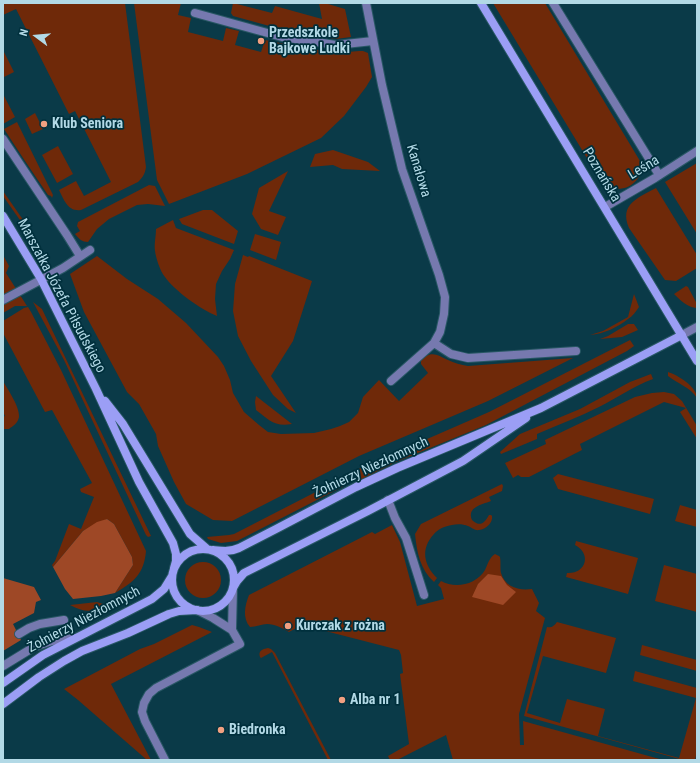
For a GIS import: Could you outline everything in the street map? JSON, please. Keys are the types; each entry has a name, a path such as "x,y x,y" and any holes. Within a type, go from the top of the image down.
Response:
{"street":[{"name":"Kanałowa","path":"366,3 382,85 402,169 445,297 444,314 440,332 434,343 391,381"},
{"name":"Poznańska","path":"481,3 605,206 697,361"},
{"path":"553,3 659,175"},
{"path":"195,13 282,37 336,45 373,41"},
{"path":"3,139 80,256"},
{"name":"Leśna","path":"605,206 697,152"},
{"name":"Marszałka Józefa Piłsudskiego","path":"3,216 41,279 96,389 138,482 173,543 176,554 173,572"},
{"path":"3,300 63,268 90,250"},
{"path":"682,335 697,327"},
{"name":"Żołnierzy Niezłomnych","path":"210,549 224,552 239,548 390,471 541,408 682,335"},
{"path":"434,343 451,354 468,358 576,351"},
{"name":"Marszałka Józefa Piłsudskiego","path":"96,389 123,424 190,534 210,549"},
{"name":"Żołnierzy Niezłomnych","path":"233,588 239,578 249,570 368,512 463,461 541,408"},
{"path":"388,500 395,518 406,538 424,595"},
{"path":"210,549 224,556 232,566 235,580 233,588 230,596 225,602 212,610 204,611 189,608 183,604 174,592 172,584 173,572 178,561 190,551 210,549"},
{"name":"Żołnierzy Niezłomnych","path":"3,683 43,655 152,599 164,589 173,572"},
{"path":"232,630 233,588"},
{"path":"165,760 142,712 148,694 156,688 240,644 232,630 197,610"},
{"name":"Żołnierzy Niezłomnych","path":"3,704 55,667 82,651 128,633 169,614 179,611 197,610"},
{"path":"19,634 40,624 64,620"},
{"path":"3,666 34,647 52,641 74,638"}],"shaded area":[{"path":"3,3 125,3 146,167 144,175 138,182 81,210 73,209 67,204 59,190 76,181 84,196 111,182 75,111 69,114 16,9 3,15"},
{"path":"134,3 181,3 178,15 191,18 188,32 223,41 226,28 239,31 235,45 261,52 265,40 336,53 363,51 368,53 372,77 344,116 321,138 247,174 169,204 157,180"},
{"path":"233,3 272,13 275,6 322,19 319,3 328,3 345,9 351,37 336,39 284,30 233,16 231,13"},
{"path":"493,3 545,3 640,161 640,173 634,183 624,188 617,189 607,186 600,180"},
{"path":"3,50 14,72 4,77 3,74"},
{"path":"3,94 15,117 3,124"},
{"path":"35,113 43,129 32,134 25,119"},
{"path":"17,122 53,195 52,198 48,195 4,129"},
{"path":"58,146 73,174 57,183 42,155"},
{"path":"333,150 368,162 380,171 342,169 333,165 310,167 315,154"},
{"path":"697,163 697,234 665,182"},
{"path":"288,171 269,211 286,217 278,235 261,229 252,214 259,188"},
{"path":"149,185 155,186 165,206 148,204 137,205 109,219 97,229 88,242 81,240 75,234 80,231 77,226 78,222"},
{"path":"656,188 697,255 697,268 676,281 665,280 629,228 627,220 626,213 628,207 637,199"},
{"path":"3,191 35,237 34,240 3,196"},
{"path":"203,210 212,210 238,231 234,244 182,224 179,219"},
{"path":"173,220 176,228 234,250 216,284 215,299 217,316 203,309 181,294 169,282 160,268 155,251 156,229"},
{"path":"255,234 281,242 276,260 250,250"},
{"path":"3,255 9,266 6,273 27,306 15,306 3,313"},
{"path":"243,255 312,281 293,341 271,376 296,413 288,409 273,395 251,361 238,336 233,311 235,284"},
{"path":"97,256 127,279 158,299 186,323 218,357 224,366 230,380 233,393 244,412 268,432 281,434 314,433 331,429 349,422 358,413 363,397 379,380 399,401 428,373 421,364 421,360 431,354 438,355 455,363 468,366 573,358 488,401 359,456 232,521 213,520 186,504 174,482 158,446 156,434 139,404 127,392 84,312 70,274"},
{"path":"686,286 697,304 697,308 687,305 674,294"},
{"path":"634,294 639,307 631,316 620,325 610,330 590,335 603,331 628,317"},
{"path":"33,302 42,309 151,536 148,537 146,535 64,360"},
{"path":"28,307 61,370 146,551 143,566 137,576 128,585 115,593 133,565 132,557 114,524 107,519 83,531 53,567 52,565 55,561 69,524 81,529 94,497 81,492 80,489 92,483 52,410 45,412 3,333 3,321"},
{"path":"628,324 634,324 638,330 622,337 600,339 608,336"},
{"path":"630,340 634,346 627,351 486,425 396,462 358,481 355,473 356,470 489,412"},
{"path":"668,372 682,379 690,386 694,390 697,398 687,388 668,376"},
{"path":"651,374 653,379 639,385 606,404 537,434 537,439 501,454 500,452 520,434 580,409 630,382"},
{"path":"3,381 18,408 19,413 18,421 9,429 3,429 3,419 5,415 3,414"},
{"path":"664,392 674,394 682,401 697,426 697,439 680,412 686,408 664,402 580,444 582,450 529,477 521,477 518,475 513,478 505,463 546,444 545,440 635,397"},
{"path":"256,396 292,424 276,424 256,410"},
{"path":"558,474 654,499 650,514 558,489 553,478"},
{"path":"339,480 346,483 346,485 237,541 221,543 208,539 207,537 234,534"},
{"path":"502,484 502,491 489,497 491,501 479,505 471,512 472,520 480,524 485,521 489,515 492,516 490,523 486,527 478,530 464,525 449,525 434,534 427,545 425,557 429,568 437,578 434,582 425,572 418,554 415,534 421,524"},
{"path":"680,505 697,510 697,527 675,521"},
{"path":"107,519 114,524 132,557 133,565 115,593 73,599 65,589 53,567 83,531 97,522"},
{"path":"392,525 400,542 417,606 444,599 441,588 438,585 441,581 453,585 459,585 476,579 485,570 490,559 495,554 500,557 501,573 509,585 518,589 532,589 539,603 536,611 545,618 519,714 520,745 524,745 523,721 663,760 453,760 446,735 397,760 390,760 388,756 409,744 400,674 403,673 399,650 302,625 289,632 278,626 270,624 250,627 246,620 245,611 249,595 372,532 375,534"},
{"path":"576,541 638,558 628,594 566,577 567,573 579,570 584,563 584,553 575,545"},
{"path":"203,562 213,565 218,570 221,580 218,590 213,595 203,598 193,595 188,590 185,580 188,570 193,565"},
{"path":"664,565 697,574 697,612 655,601"},
{"path":"488,574 501,576 507,585 516,592 503,605 472,597 478,584"},
{"path":"3,578 34,587 41,600 36,602 34,613 13,624 21,640 3,651"},
{"path":"97,602 105,606 96,610 88,611 70,605"},
{"path":"557,622 616,638 606,673 543,656 527,713 560,723 567,699 605,709 598,736 679,758 696,698 633,681 635,671 697,688 697,751 695,760 683,760 524,716 547,627 553,626"},
{"path":"192,625 212,632 111,684 151,760 147,760 64,689 140,649 154,644"},
{"path":"642,645 697,660 697,671 640,655"},
{"path":"268,648 275,653 331,760 328,760 272,652 261,658 260,657 261,651"}],"place":[{"name":"Przedszkole Bajkowe Ludki","path":"261,41"},
{"name":"Klub Seniora","path":"44,124"},
{"name":"Kurczak z rożna","path":"288,626"},
{"name":"Alba nr 1","path":"342,700"},
{"name":"Biedronka","path":"221,730"}]}
